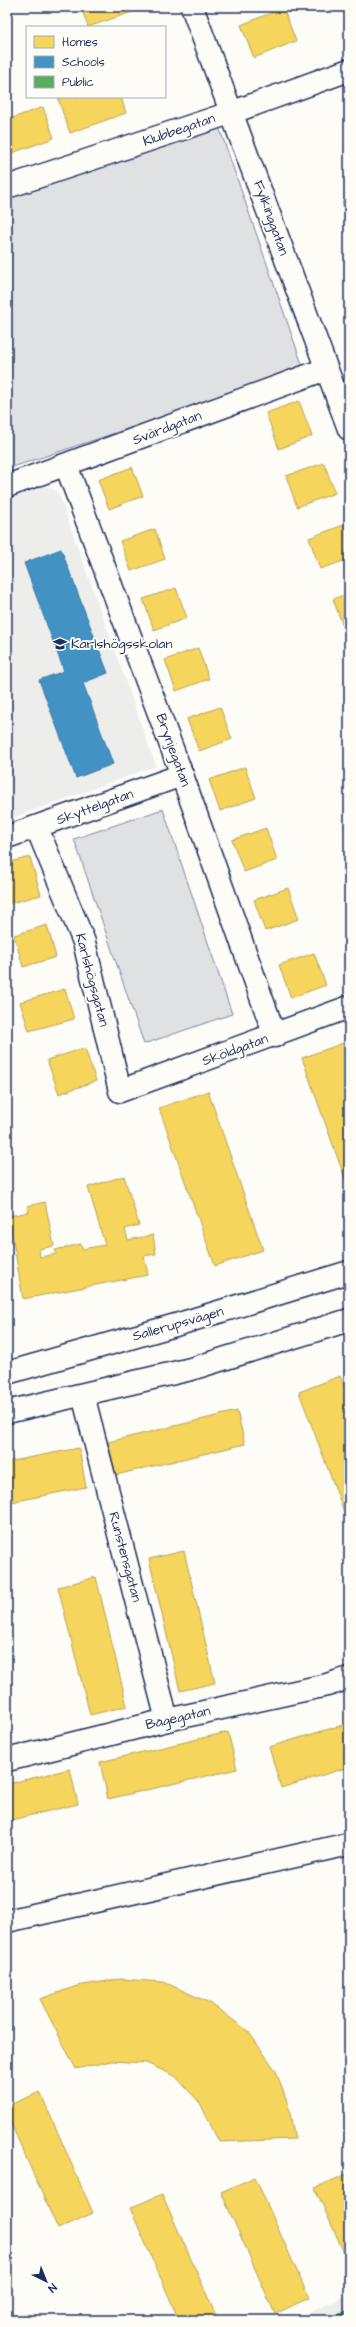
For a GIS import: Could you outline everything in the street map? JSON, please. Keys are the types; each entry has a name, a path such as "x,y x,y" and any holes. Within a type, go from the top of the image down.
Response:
{"street":[{"name":"Fylkinggatan","path":"192,7 233,112 349,429"},
{"name":"Klubbegatan","path":"7,187 233,112 349,70"},
{"name":"Svärdgatan","path":"7,486 66,466 326,369"},
{"name":"Brynjegatan","path":"66,466 182,775 275,1036"},
{"name":"Skyttelgatan","path":"7,837 37,828 182,775"},
{"name":"Karlshögsgatan","path":"37,828 84,942 120,1091"},
{"name":"Sköldgatan","path":"120,1091 275,1036 349,1007"},
{"name":"Sallerupsvägen","path":"7,1373 179,1324 349,1272"},
{"path":"7,1412 191,1369 349,1320"},
{"name":"Runstensgatan","path":"83,1395 167,1720"},
{"name":"Bågegatan","path":"7,1760 167,1720 327,1685 349,1678"},
{"path":"7,1921 349,1844"}],"shaded area":[{"path":"219,127 304,370 7,469 7,195"},
{"name":"Karlshögsskolan","path":"46,486 58,492 156,766 7,820 7,500"},
{"path":"163,809 232,1014 144,1044 74,839"},
{"path":"349,2294 349,2320 294,2320"}],"building: Homes":[{"path":"81,7 136,7 138,10 91,26 88,26"},
{"path":"283,8 296,41 254,58 241,25"},
{"path":"121,98 126,113 70,133 58,99"},
{"path":"43,107 54,138 12,153 7,140 7,120"},
{"path":"349,200 349,219 342,202"},
{"path":"299,401 312,436 279,449 266,413"},
{"path":"324,463 335,493 297,507 286,476"},
{"path":"132,467 143,496 109,509 98,480"},
{"path":"346,524 349,532 349,559 320,569 309,538"},
{"path":"155,529 165,559 131,571 120,541"},
{"path":"176,588 187,618 154,630 143,599"},
{"path":"349,593 349,627 344,629 333,599"},
{"path":"198,648 209,679 176,691 165,660"},
{"path":"220,707 232,739 199,751 187,719"},
{"path":"245,767 256,798 220,811 209,780"},
{"path":"266,828 277,860 244,872 232,840"},
{"path":"30,857 41,895 7,904 7,863"},
{"path":"288,888 299,919 265,931 254,900"},
{"path":"47,925 56,957 23,967 14,935"},
{"path":"314,953 326,985 291,998 279,965"},
{"path":"65,989 74,1019 29,1031 20,1002"},
{"path":"349,1041 349,1190 302,1058"},
{"path":"85,1048 96,1081 59,1094 47,1060"},
{"path":"208,1091 263,1250 215,1266 159,1108"},
{"path":"124,1176 139,1225 125,1229 128,1240 153,1235 156,1254 144,1256 148,1275 23,1299 9,1216 29,1212 27,1206 45,1202 54,1246 39,1249 40,1257 56,1254 55,1250 81,1244 82,1249 105,1245 88,1187"},
{"path":"340,1376 349,1400 349,1525 299,1392"},
{"path":"237,1411 245,1444 116,1475 108,1442"},
{"path":"79,1448 86,1487 7,1503 7,1462"},
{"path":"184,1551 215,1683 180,1691 149,1559"},
{"path":"96,1577 127,1706 90,1715 58,1587"},
{"path":"349,1723 349,1767 281,1788 269,1747"},
{"path":"228,1732 237,1769 108,1799 100,1762"},
{"path":"70,1769 78,1804 7,1821 7,1784"},
{"path":"120,1979 164,1982 210,2003 248,2031 276,2071 289,2108 295,2139 219,2142 200,2103 175,2076 146,2063 111,2061 76,2069 40,1999 77,1986"},
{"path":"40,2092 93,2213 58,2229 7,2115 7,2106"},
{"path":"349,2173 349,2264 315,2188"},
{"path":"255,2177 309,2298 275,2314 221,2192"},
{"path":"162,2194 218,2320 179,2320 130,2208"},
{"path":"116,2316 118,2320 107,2320"}],"building: Schools":[{"path":"61,549 108,673 83,683 113,764 76,778 39,680 64,671 24,563"}],"building: Public":[{"path":"349,2310 349,2320 331,2320 331,2318"}],"place":[{"name":"Karlshögsskolan","path":"60,644"}]}
